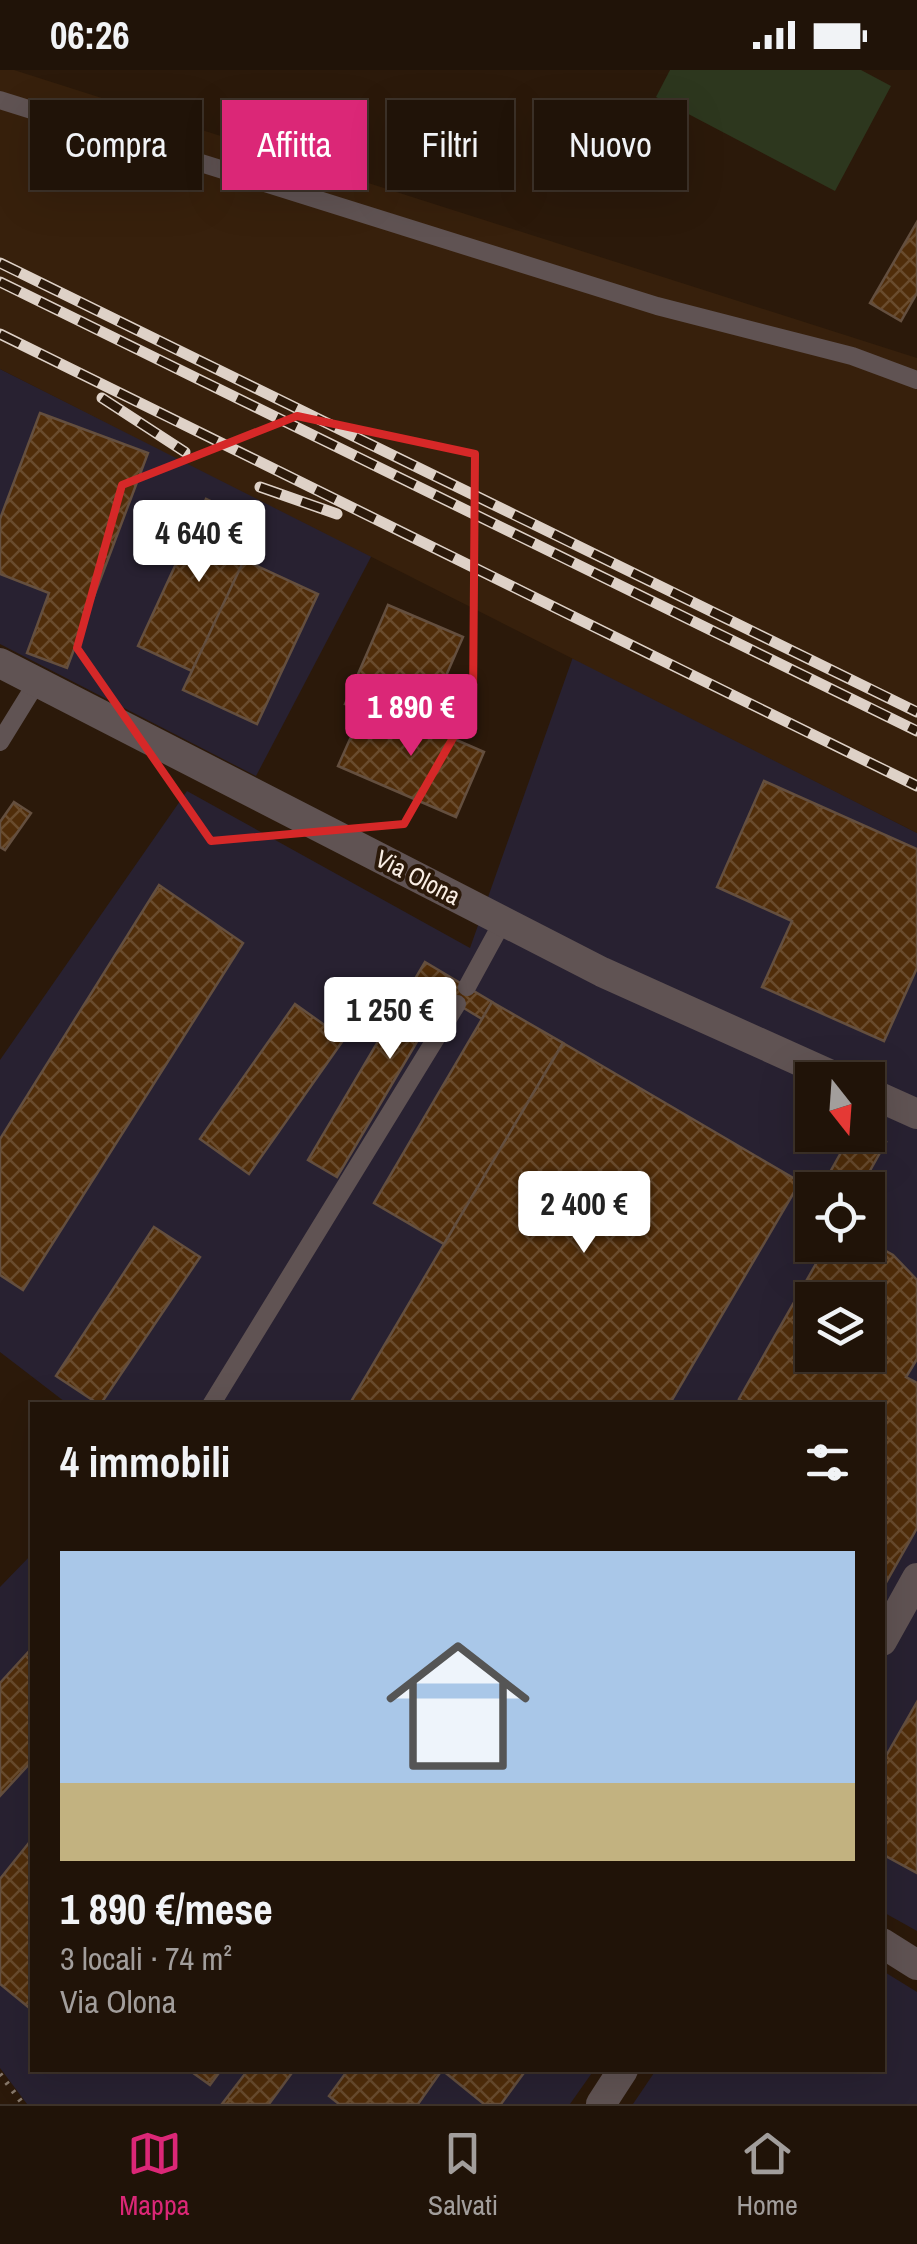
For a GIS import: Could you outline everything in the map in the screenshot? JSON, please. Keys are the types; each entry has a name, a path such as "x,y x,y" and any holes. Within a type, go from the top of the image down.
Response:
{"street":[{"name":"Via Olona","path":"0,663 602,972 802,1062"},
{"path":"885,1100 917,1114"},
{"path":"885,1636 917,1578"},
{"path":"885,1945 917,1965"},
{"path":"601,2104 622,2072"}],"lane":[{"path":"0,100 657,306 852,356 917,380"},
{"path":"0,742 37,682"},
{"path":"467,988 502,921"},
{"path":"214,1402 457,1004"}],"path":[{"path":"0,2074 22,2104"}],"highlighted area":[{"path":"297,416 475,454 473,703 404,824 211,841 77,648 122,485"}],"shaded area":[{"path":"0,70 14,70 108,100 30,100 30,190 202,190 202,130 222,136 222,190 367,190 367,183 917,358 917,833 0,369"},
{"path":"0,369 372,555 256,776 0,644"},
{"path":"573,657 917,833 917,1931 885,1913 885,1402 65,1402 0,1352 0,1060 187,791 470,948"},
{"path":"30,1556 30,2072 593,2072 570,2104 27,2104 0,2068 0,1587"},
{"path":"885,1972 917,1992 917,2104 633,2104 655,2072 885,2072"}],"green space":[{"path":"670,70 861,70 891,86 835,191 687,113 687,100 656,97"}],"building":[{"path":"917,222 917,293 901,321 870,303"},
{"path":"40,413 148,453 67,668 27,653 49,593 0,574 0,519"},
{"path":"206,499 261,525 192,671 138,646"},
{"path":"244,560 318,594 257,724 183,690"},
{"path":"388,605 463,637 424,726 367,701 362,711 345,704"},
{"path":"367,701 484,752 456,817 338,766"},
{"path":"764,781 917,849 917,968 884,1041 762,987 792,921 717,887"},
{"path":"14,802 31,813 5,850 0,847 0,822"},
{"path":"159,885 243,943 23,1290 0,1275 0,1139"},
{"path":"425,962 492,1002 482,1019 444,996 337,1177 308,1160"},
{"path":"492,1002 563,1043 444,1244 374,1203"},
{"path":"295,1004 344,1039 249,1174 200,1139"},
{"path":"563,1043 795,1179 795,1191 671,1402 351,1402"},
{"path":"841,1152 880,1152 869,1172 830,1172"},
{"path":"154,1227 200,1257 102,1402 95,1402 56,1376"},
{"path":"885,1251 917,1280 917,1359 906,1377 917,1383 917,1528 885,1584 885,1402 739,1399 795,1301 795,1372 885,1372 885,1282 806,1282 817,1262 885,1262"},
{"path":"30,1650 30,1763 0,1796 0,1683"},
{"path":"917,1702 917,1873 885,1856 885,1758"},
{"path":"30,1842 30,2008 0,1984 0,1879"},
{"path":"192,2072 220,2072 210,2085"},
{"path":"246,2072 293,2072 269,2104 222,2104"},
{"path":"347,2072 441,2072 418,2104 339,2104 329,2096"},
{"path":"444,2072 525,2072 501,2104 484,2104"}],"railway":[{"path":"0,263 917,712"},
{"path":"0,282 917,731"},
{"path":"0,334 917,786"},
{"path":"102,398 185,452"},
{"path":"260,487 337,514"}]}
